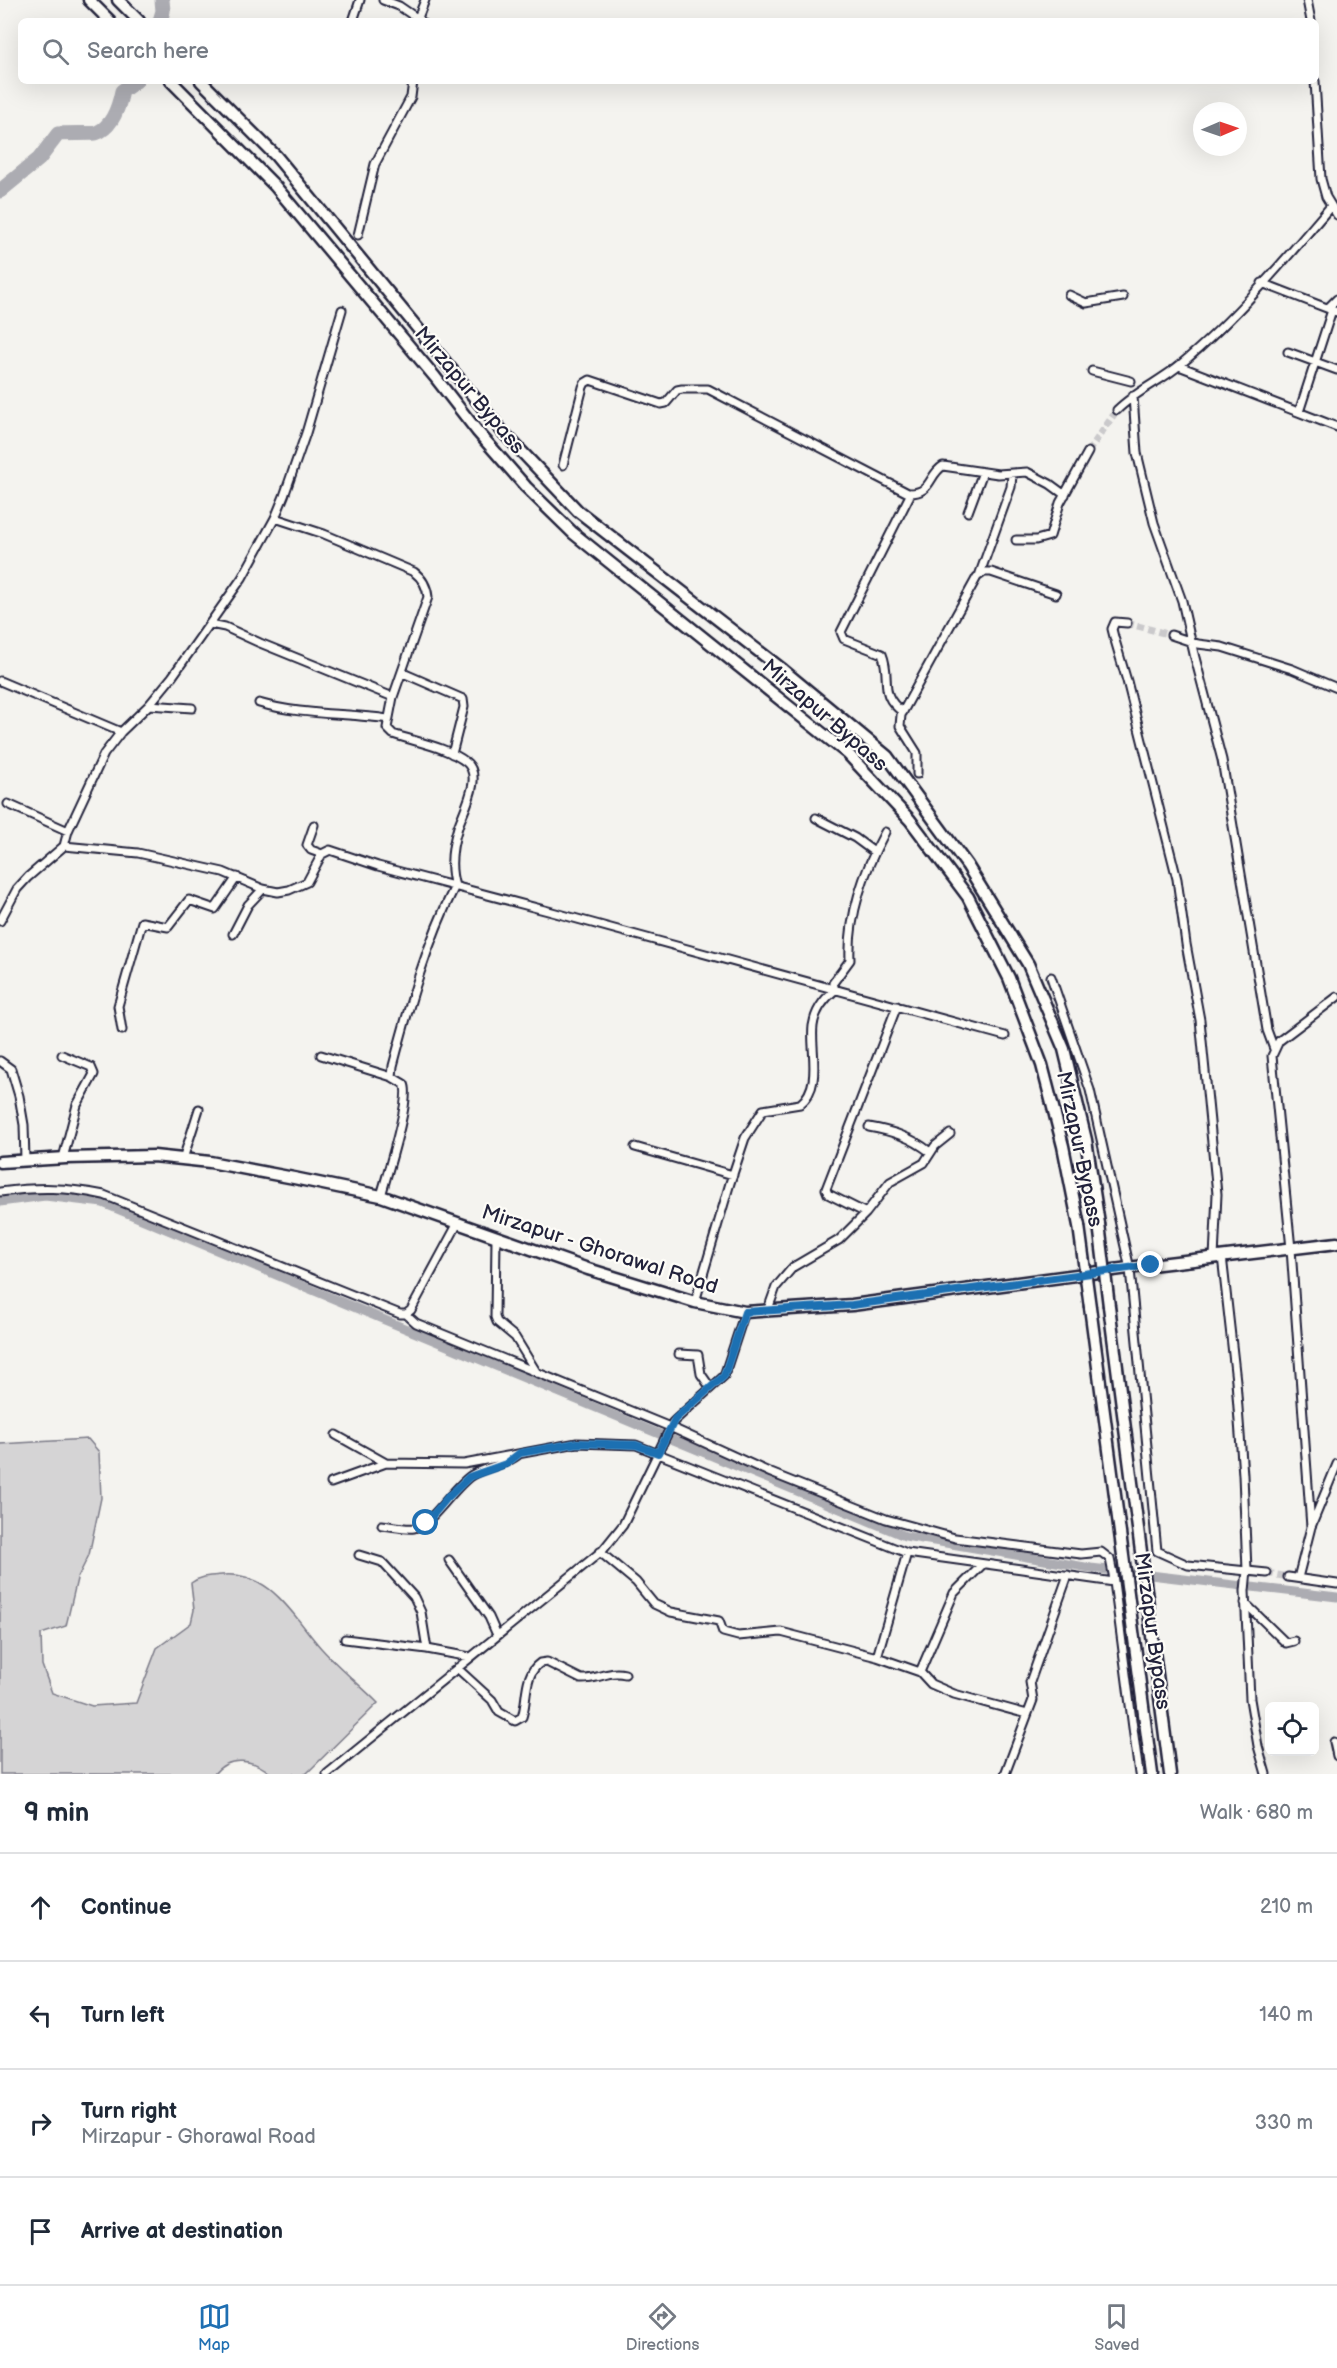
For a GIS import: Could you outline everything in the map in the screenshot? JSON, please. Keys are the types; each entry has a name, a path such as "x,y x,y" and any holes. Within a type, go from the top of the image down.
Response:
{"main road":[{"path":"89,0 107,18"},
{"path":"118,0 137,18"},
{"name":"Mirzapur Bypass","path":"174,84 275,186 435,377 477,431 534,495 573,533 848,754 910,820 968,897 1009,978 1042,1065 1063,1146 1079,1226 1152,1774"},
{"name":"Mirzapur Bypass","path":"204,84 276,156 502,431 578,512 783,670 887,756 967,865 1028,964 1064,1049 1086,1140 1099,1224 1170,1774"},
{"name":"Mirzapur - Ghorawal Road","path":"0,1162 154,1156 244,1168 381,1196 588,1269 695,1302 745,1312 852,1305 1337,1243"}],"street":[{"path":"354,18 360,0"},
{"path":"383,0 399,6 418,18"},
{"path":"420,18 425,0"},
{"path":"1307,0 1310,18"},
{"path":"358,235 375,164 411,97 413,84"},
{"path":"1316,84 1321,179 1331,206 1337,215"},
{"path":"1117,410 1132,396 1179,366 1220,330 1331,206"},
{"path":"1262,283 1332,310"},
{"path":"1069,295 1086,303 1123,297"},
{"path":"1299,412 1337,299"},
{"path":"0,921 17,889 64,846 68,831 99,763 121,732 150,705 242,578 275,518 306,433 342,310"},
{"path":"1288,352 1337,370"},
{"path":"1179,366 1337,427"},
{"path":"1092,371 1131,381"},
{"path":"563,465 587,381 603,382 661,404 666,403 672,395 682,389 708,388 911,493"},
{"path":"1132,396 1140,465 1157,533 1182,601 1222,760 1267,1030 1274,1049 1273,1069 1291,1249 1311,1527"},
{"path":"1016,540 1036,540 1050,536 1065,495 1088,452"},
{"path":"903,712 887,696 882,654 844,639 841,632 911,493 926,488 942,466 983,472 1012,474 1027,472 1065,495"},
{"path":"968,512 983,472"},
{"path":"918,774 915,747 900,726 903,712 980,573 1011,487 1012,474"},
{"path":"275,518 324,534 419,576 427,590 428,597 393,697 387,728 393,734 452,754 465,761 472,773 472,791 458,827 454,846 451,874 455,886 441,913 418,978 393,1066 392,1077"},
{"path":"980,573 991,572 1056,594"},
{"path":"1127,623 1115,622 1112,629 1177,879 1200,1020 1217,1194 1218,1257 1237,1392 1247,1570 1245,1603 1251,1708 1266,1774"},
{"path":"210,624 225,627 393,697"},
{"path":"1171,635 1203,645 1222,646 1292,669 1337,688"},
{"path":"403,673 463,699 464,707 452,754"},
{"path":"0,681 121,732"},
{"path":"259,703 286,710 388,719"},
{"path":"150,705 192,708"},
{"path":"8,804 68,831"},
{"path":"816,818 855,838 874,852"},
{"path":"314,825 307,847 322,854"},
{"path":"835,990 833,983 850,960 849,942 863,878 885,832"},
{"path":"64,846 138,853 237,877 263,889 278,892 307,882 322,854 330,850 378,866 1005,1036"},
{"path":"122,1030 117,1006 142,922 168,927 189,900 215,909 237,877"},
{"path":"233,934 248,905 263,889"},
{"path":"1051,978 1090,1090 1130,1269 1156,1551 1188,1565 1267,1573"},
{"path":"695,1302 745,1138 763,1110 800,1104 804,1100 813,1076 813,1026 823,1000 835,990"},
{"path":"1274,1049 1279,1041 1337,997"},
{"path":"866,1213 828,1194 826,1189 897,1006"},
{"path":"62,1055 91,1067 94,1074 77,1105 63,1158"},
{"path":"321,1055 392,1077 404,1084 407,1093 381,1196"},
{"path":"0,1061 11,1069 19,1096 24,1125 25,1160"},
{"path":"183,1159 199,1109"},
{"path":"869,1126 898,1132 930,1152"},
{"path":"767,1312 776,1287 793,1267 839,1240 866,1213 890,1182 924,1163 930,1152 950,1134"},
{"path":"635,1147 733,1174"},
{"path":"0,1192 46,1187 73,1188 104,1195 393,1312 406,1314 416,1323 771,1473 886,1519 955,1538 1081,1554 1101,1552 1110,1559 1139,1774"},
{"path":"406,1314 416,1303 458,1223"},
{"path":"496,1237 495,1317 497,1322 515,1337 537,1374"},
{"path":"327,1774 600,1552 623,1525 675,1419 724,1376 745,1312"},
{"path":"679,1354 698,1355 701,1374 710,1387"},
{"path":"336,1435 386,1463"},
{"path":"331,1483 386,1463 464,1464 577,1443 636,1445 907,1553 982,1565 1113,1578"},
{"path":"382,1525 414,1528 421,1526 469,1477 506,1464 520,1453"},
{"path":"1298,1578 1311,1527 1336,1469"},
{"path":"600,1552 636,1582 654,1604 671,1612 718,1621 723,1632 731,1636 781,1632 878,1657 920,1672 931,1684 954,1694 1027,1714"},
{"path":"878,1657 907,1553"},
{"path":"359,1555 382,1562 414,1597 421,1612 427,1649"},
{"path":"449,1560 489,1617 497,1635"},
{"path":"920,1672 954,1593 982,1565"},
{"path":"1005,1774 1033,1700 1030,1682 1068,1575"},
{"path":"1288,1578 1337,1584"},
{"path":"1245,1603 1286,1643 1294,1641"},
{"path":"345,1639 470,1657"},
{"path":"457,1668 492,1700 500,1712 515,1721 519,1720 524,1713 527,1686 534,1669 540,1663 547,1662 581,1679 612,1672 625,1674"},
{"path":"1334,1742 1337,1756"}],"shaded area":[{"path":"88,1439 99,1452 101,1498 89,1555 77,1579 66,1626 41,1634 42,1665 52,1693 92,1706 136,1703 157,1648 191,1623 194,1610 191,1583 210,1576 239,1575 267,1587 279,1598 321,1648 378,1703 306,1774 271,1774 257,1765 242,1761 227,1764 214,1774 0,1774 0,1444"}],"waterway":[{"path":"161,18 162,0"},
{"path":"0,191 39,159 58,134 96,133 107,126 114,115 122,91 132,84"},
{"path":"0,1202 45,1196 103,1203 905,1536 1091,1568 1337,1597"}],"tunnel":[{"path":"1088,452 1117,410"},
{"path":"1127,623 1171,635"},
{"path":"1267,1573 1288,1577"}],"route":[{"path":"426,1523 469,1477 506,1464 520,1453 577,1443 636,1445 658,1453 672,1422 724,1376 745,1312 852,1305 1151,1265"}]}
